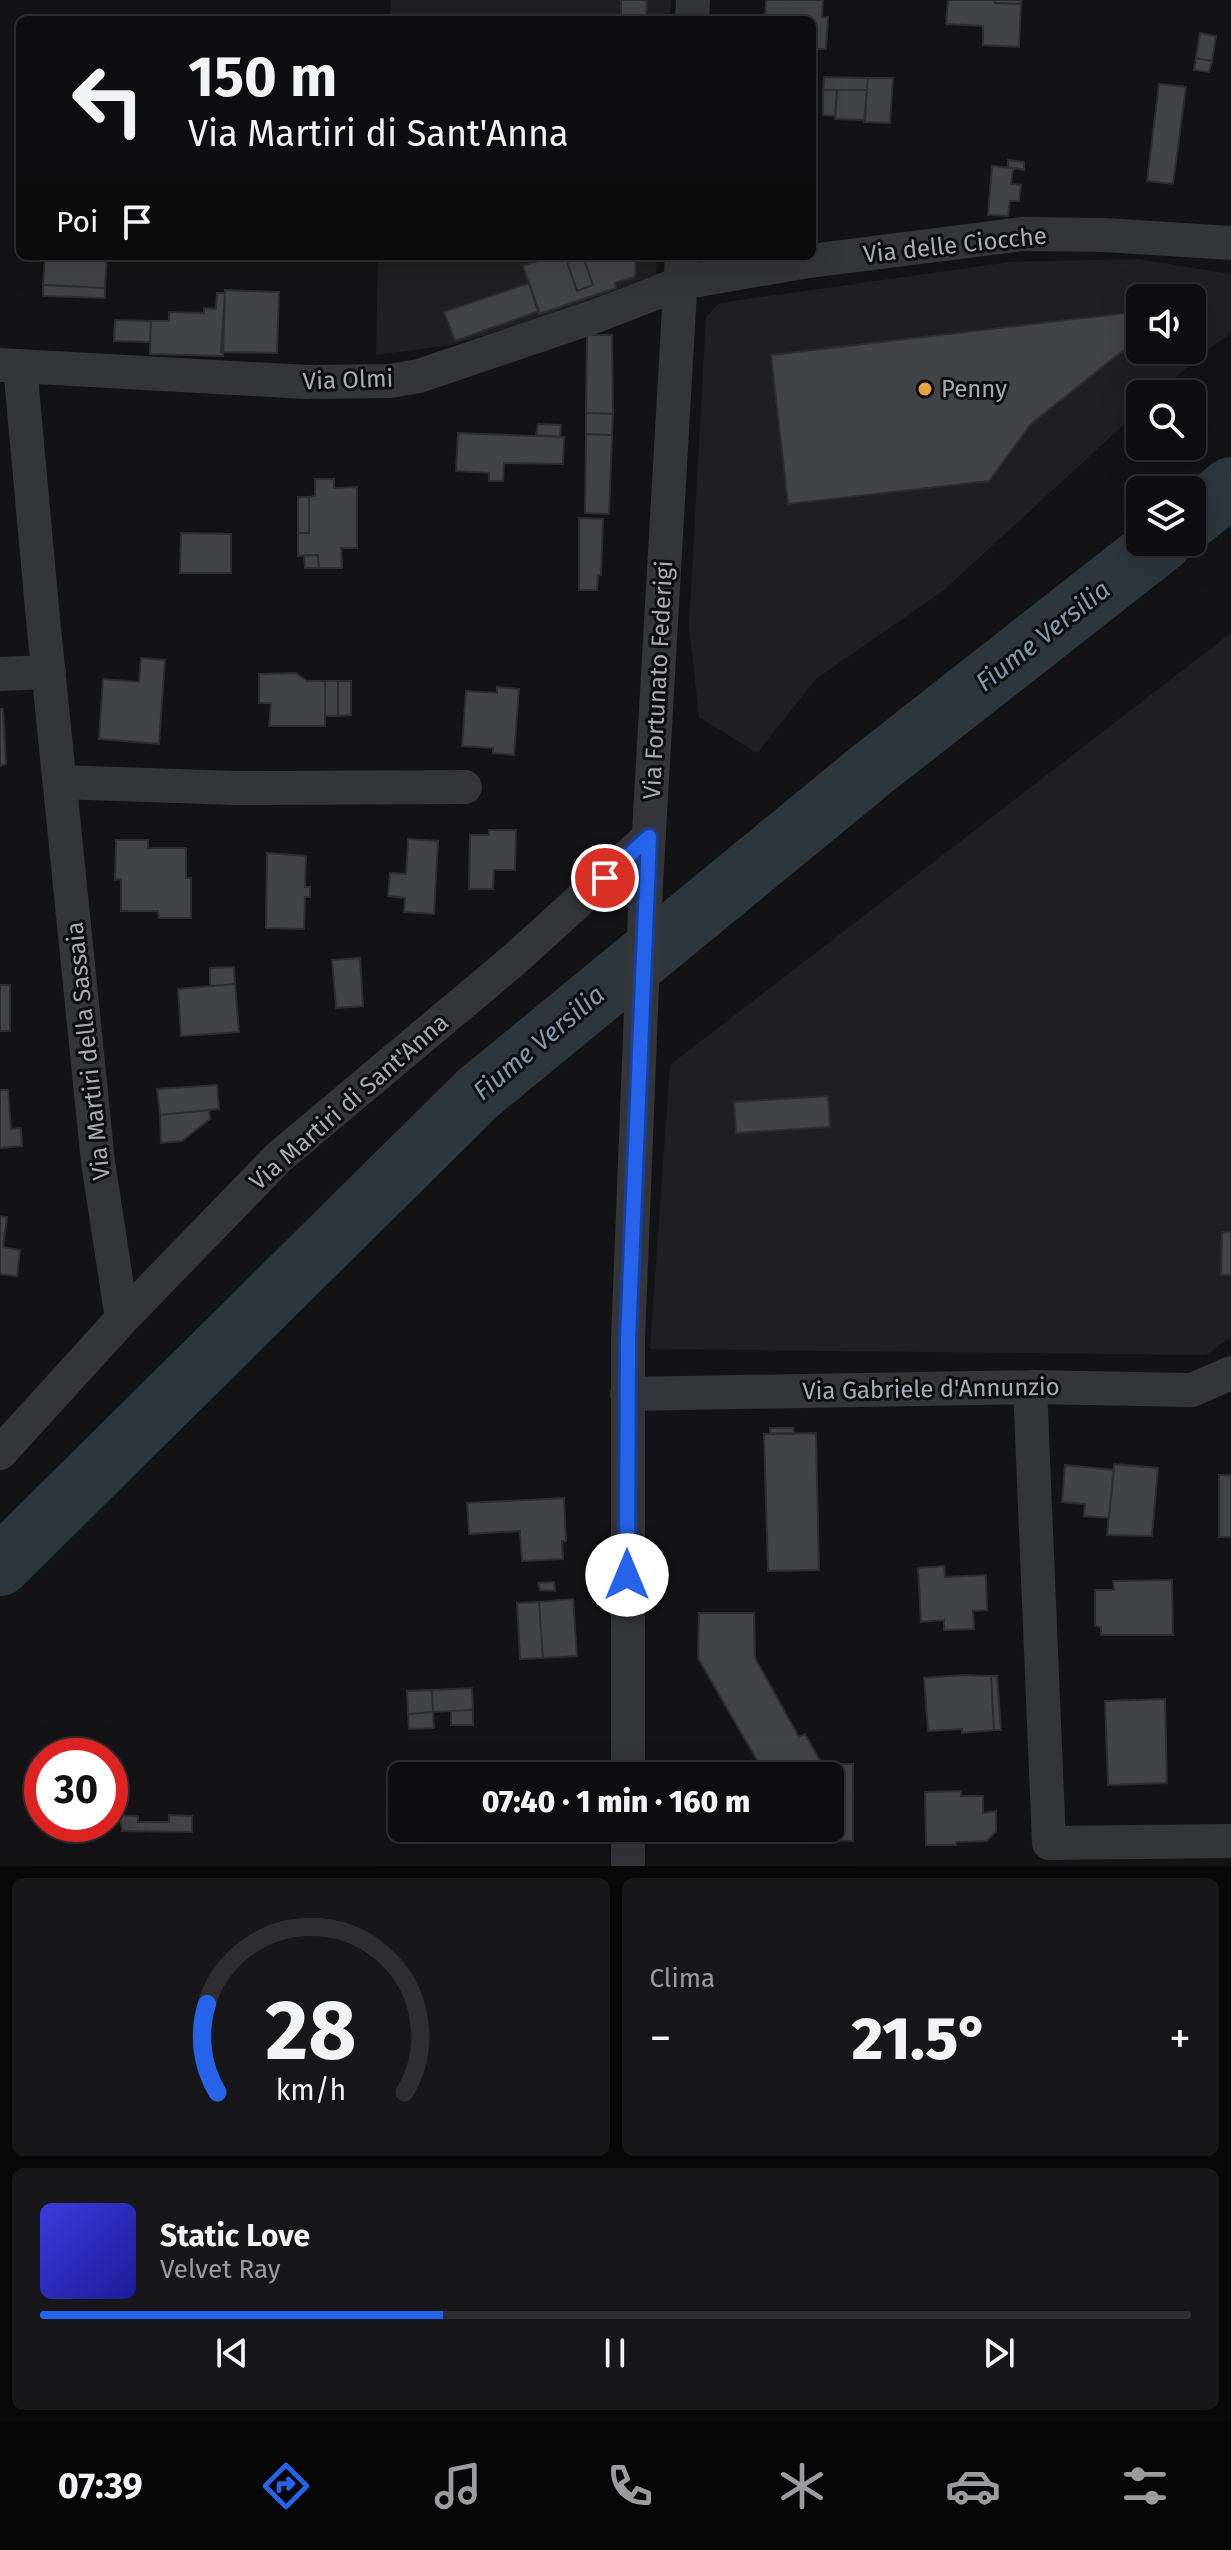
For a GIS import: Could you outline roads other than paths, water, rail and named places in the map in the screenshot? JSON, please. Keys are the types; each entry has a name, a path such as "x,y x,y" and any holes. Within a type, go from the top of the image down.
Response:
{"street":[{"name":"Via delle Ciocche","path":"681,269 802,262 1023,234 1105,235 1231,243"},
{"name":"Via Olmi","path":"10,365 267,381 390,381 419,376 596,316 681,269"},
{"name":"Via Fortunato Federigi","path":"628,1762 627,1394 636,1112 681,269"},
{"name":"Via Martiri della Sassaia","path":"10,365 49,672 98,1162 122,1319"},
{"path":"0,674 49,672"},
{"path":"61,782 234,788 465,787"},
{"name":"Via Martiri di Sant'Anna","path":"0,1453 122,1319 279,1157 515,959 649,837"},
{"name":"Via Gabriele d'Annunzio","path":"627,1394 1030,1387 1192,1390 1231,1373"},
{"path":"1030,1387 1049,1843 1231,1841"},
{"path":"628,1842 628,1866"}],"waterway":[{"name":"Fiume Versilia","path":"1206,507 1231,487"},
{"name":"Fiume Versilia","path":"0,1566 477,1094 870,771 1144,556"}],"place":[{"name":"Penny","path":"925,389"}]}
